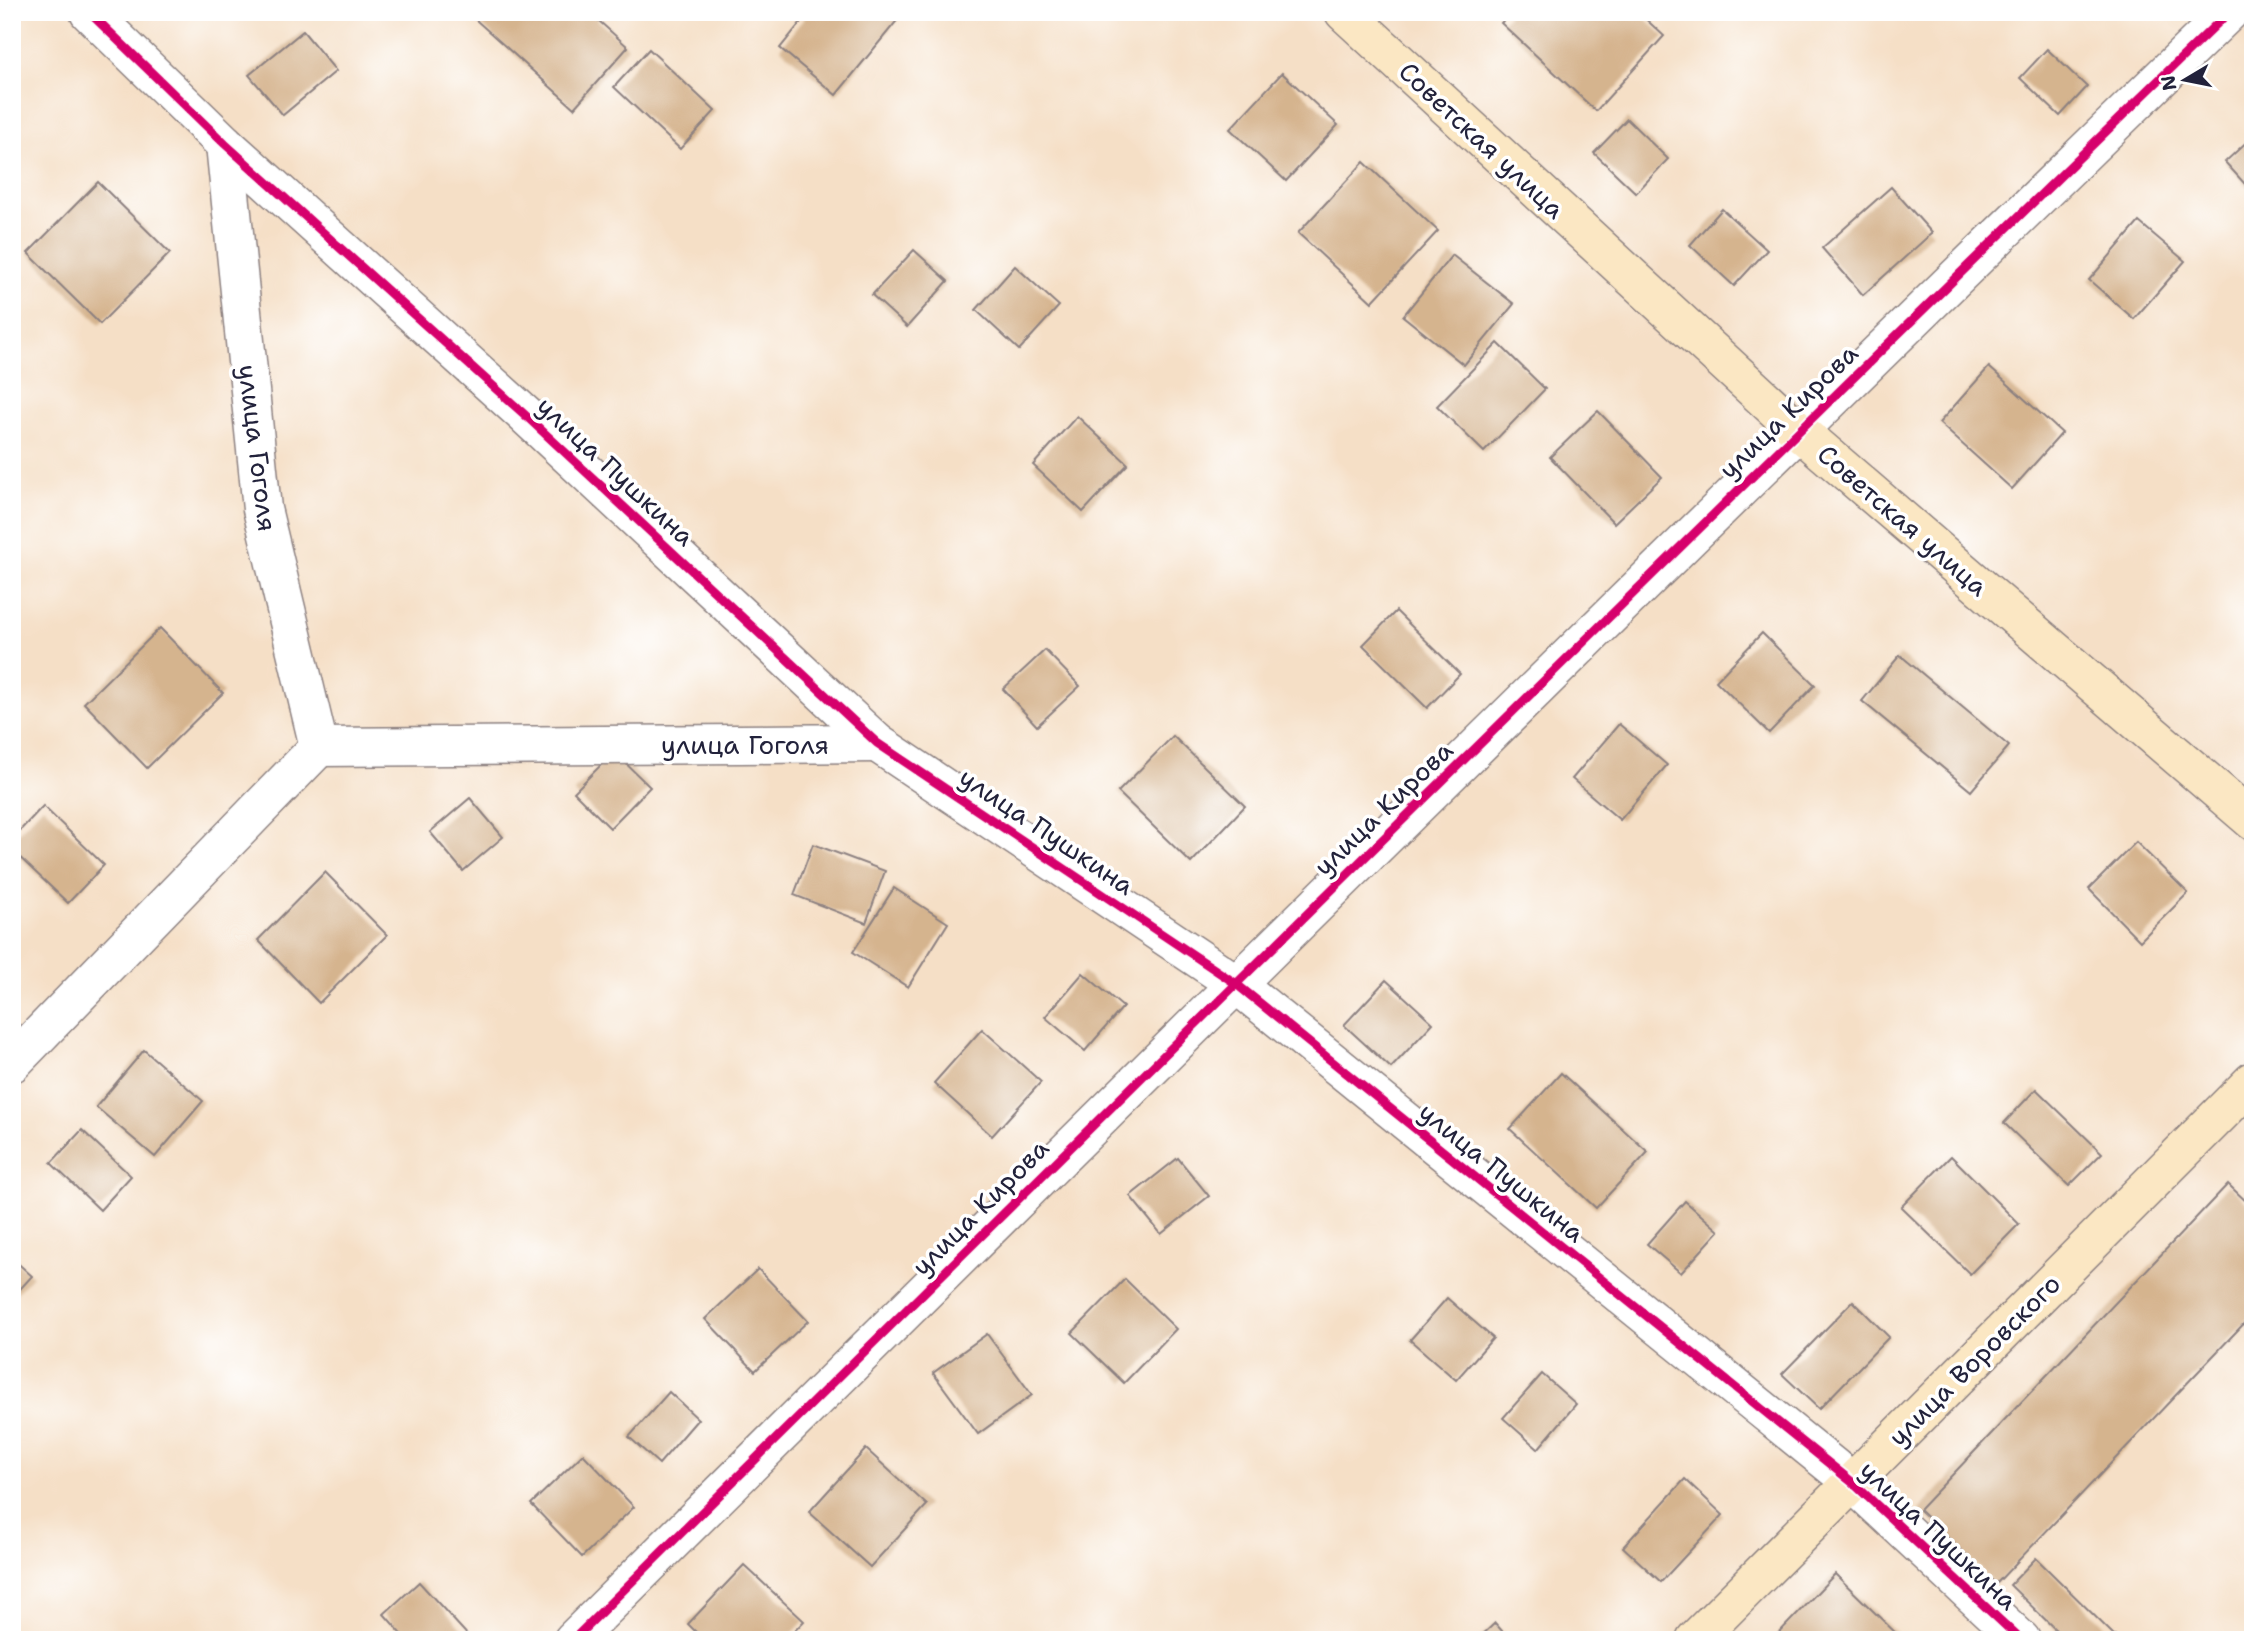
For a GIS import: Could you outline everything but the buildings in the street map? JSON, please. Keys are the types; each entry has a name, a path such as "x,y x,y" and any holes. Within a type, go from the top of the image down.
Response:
{"main road":[{"name":"Советская улица","path":"1344,12 1798,430 2253,821"},
{"name":"улица Воровского","path":"1695,1640 2253,1081"}],"street":[{"name":"улица Пушкина","path":"89,12 225,144 524,414 877,743 1235,983 1852,1482 2021,1640"},
{"name":"улица Кирова","path":"573,1640 1235,983 1798,430 2229,12"},
{"name":"улица Гоголя","path":"225,144 262,509 319,747 877,743"},
{"path":"12,1063 319,747"}],"cycle path":[{"path":"89,12 225,144 524,414 877,743 1235,983 1852,1482 2021,1640"},
{"path":"573,1640 1606,620 2229,12"}]}
